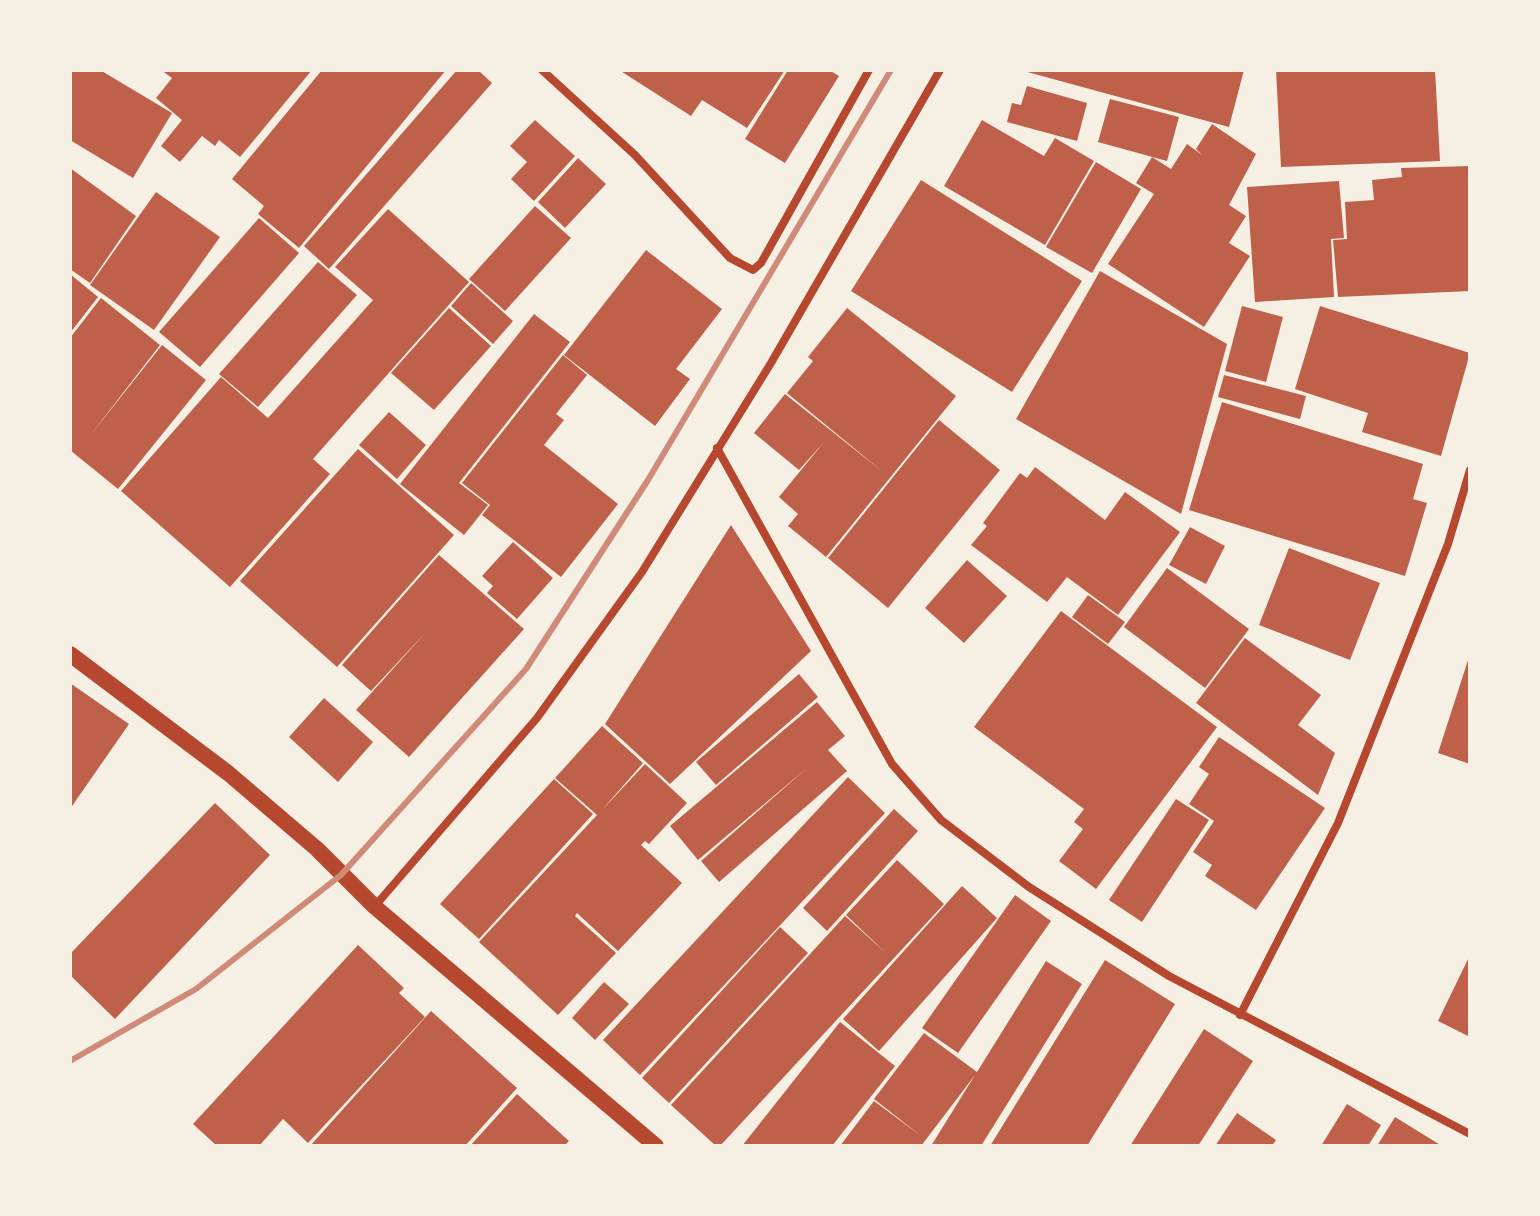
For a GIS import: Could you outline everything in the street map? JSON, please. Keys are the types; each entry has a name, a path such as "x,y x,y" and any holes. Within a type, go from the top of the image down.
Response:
{"main road":[{"path":"70,654 228,773 317,849 375,907 656,1146"}],"street":[{"path":"542,70 635,155 730,258 753,270 761,263 869,70"},
{"path":"375,907 537,718 642,572 771,363 940,70"},
{"path":"717,448 892,764 941,820 1029,887 1169,976 1470,1134"},
{"path":"1240,1015 1338,823 1448,544 1470,470"}],"building":[{"path":"70,70 100,70 172,113 133,178 70,140"},
{"path":"161,70 312,70 240,157 219,140 215,146 202,136 180,162 161,146 182,120 156,98 172,78"},
{"path":"322,70 446,70 299,248 258,214 264,206 232,179"},
{"path":"457,70 478,70 492,83 329,269 304,246"},
{"path":"619,70 785,70 747,128 702,100 691,116"},
{"path":"788,70 829,70 839,76 785,163 745,139"},
{"path":"1020,70 1244,70 1229,127"},
{"path":"1276,70 1435,70 1440,161 1281,167"},
{"path":"1027,86 1087,103 1077,141 1007,122 1012,103 1021,105"},
{"path":"1110,99 1179,117 1167,161 1098,142"},
{"path":"535,120 575,156 534,201 511,179 527,162 510,146"},
{"path":"982,120 1044,156 1055,138 1094,161 1045,245 944,186"},
{"path":"1212,124 1256,154 1229,205 1246,216 1229,243 1250,256 1204,327 1108,264 1154,194 1136,183 1152,157 1171,169 1187,144 1202,155 1196,149"},
{"path":"578,158 606,184 565,228 538,202"},
{"path":"1096,162 1141,189 1092,273 1046,247"},
{"path":"1470,166 1470,291 1338,297 1333,240 1347,239 1345,202 1374,200 1372,180 1402,177 1401,168"},
{"path":"70,168 136,216 90,283 70,269"},
{"path":"921,180 1082,281 1012,392 851,291"},
{"path":"1339,181 1344,238 1331,239 1334,297 1255,302 1247,187"},
{"path":"156,192 220,237 154,330 90,285"},
{"path":"535,206 571,238 505,311 469,279"},
{"path":"388,209 469,282 313,459 330,474 230,587 121,491 221,377 268,418 373,300 335,267"},
{"path":"259,218 299,253 200,367 159,332"},
{"path":"646,250 722,309 676,369 690,379 655,426 564,355"},
{"path":"318,262 357,295 258,407 219,374"},
{"path":"1100,271 1227,344 1181,514 1016,419"},
{"path":"70,274 98,297 70,333"},
{"path":"471,283 513,321 493,344 451,306"},
{"path":"101,298 160,345 89,437 162,345 206,380 118,489 70,450 70,338"},
{"path":"1242,306 1283,317 1266,382 1225,371"},
{"path":"1320,306 1470,353 1441,456 1362,432 1368,413 1295,389"},
{"path":"449,308 491,346 434,410 391,373"},
{"path":"847,308 956,396 826,557 788,526 798,514 779,497 824,442 799,470 754,433 785,394 883,472 787,393 813,361 808,357"},
{"path":"534,314 570,342 459,483 488,505 464,535 400,484"},
{"path":"563,355 587,375 556,414 564,420 544,445 618,504 561,577 482,515 490,505 462,483"},
{"path":"1224,375 1306,396 1300,419 1218,397"},
{"path":"1222,402 1423,464 1413,499 1427,503 1405,576 1189,510"},
{"path":"389,412 426,445 397,479 359,445"},
{"path":"939,420 1000,470 888,608 828,558"},
{"path":"358,449 454,535 337,667 240,581"},
{"path":"1035,467 1105,520 1125,492 1180,532 1118,615 1067,577 1047,602 971,545 987,526 983,523 1020,473 1027,478"},
{"path":"731,525 811,651 670,784 605,724"},
{"path":"1190,527 1225,546 1206,584 1169,565"},
{"path":"513,542 553,578 517,619 487,593 493,586 482,576"},
{"path":"1289,548 1380,583 1350,660 1259,625"},
{"path":"439,555 524,629 409,757 356,710 426,632 371,691 342,665"},
{"path":"967,560 1007,596 964,643 925,608"},
{"path":"1167,568 1249,629 1205,688 1124,627"},
{"path":"1088,595 1125,622 1108,644 1072,617"},
{"path":"1061,611 1217,727 1096,889 1059,861 1083,829 1074,822 1084,809 974,727"},
{"path":"1245,638 1321,695 1298,725 1335,753 1318,795 1196,703"},
{"path":"1470,654 1470,764 1438,753"},
{"path":"799,674 818,697 716,785 696,762"},
{"path":"70,683 129,724 70,809"},
{"path":"324,698 373,742 338,782 289,737"},
{"path":"817,702 845,736 828,750 847,771 719,882 701,861 807,768 698,860 670,826"},
{"path":"602,726 643,763 602,810 645,764 687,803 649,844 645,841 641,845 682,883 618,951 577,913 575,916 616,953 558,1015 479,942 597,815 555,778"},
{"path":"1219,737 1325,808 1256,910 1205,876 1212,865 1193,852 1214,821 1189,804 1209,774 1199,767"},
{"path":"848,777 885,813 640,1075 603,1040"},
{"path":"554,779 593,814 479,939 440,904"},
{"path":"1176,799 1209,820 1142,922 1109,900"},
{"path":"215,803 270,855 115,1019 70,975 70,954"},
{"path":"894,809 918,831 827,931 803,908"},
{"path":"897,860 944,904 720,1146 716,1146 671,1105 845,916 887,954 846,915"},
{"path":"962,886 997,918 879,1051 843,1019"},
{"path":"1015,895 1051,921 958,1053 922,1028"},
{"path":"780,927 808,953 669,1103 642,1078"},
{"path":"358,945 404,988 399,993 425,1017 308,1143 283,1119 259,1146 217,1146 193,1124"},
{"path":"1470,955 1470,1037 1438,1021"},
{"path":"1105,960 1175,1004 1087,1146 990,1146"},
{"path":"1046,961 1082,984 981,1146 931,1146 975,1075 921,1146 840,1146 874,1101 921,1136 874,1099 924,1033 977,1072"},
{"path":"604,982 629,1004 595,1040 572,1018"},
{"path":"431,1011 517,1088 465,1146 310,1146"},
{"path":"840,1022 895,1066 832,1146 742,1146"},
{"path":"1204,1029 1253,1061 1198,1146 1130,1146"},
{"path":"517,1094 569,1141 564,1146 470,1146"},
{"path":"1347,1104 1381,1125 1368,1146 1321,1146"},
{"path":"1237,1113 1276,1140 1272,1146 1215,1146"},
{"path":"1395,1117 1442,1146 1377,1146"}],"railway":[{"path":"70,1061 196,989 341,875 526,669 648,480 891,70"}]}
